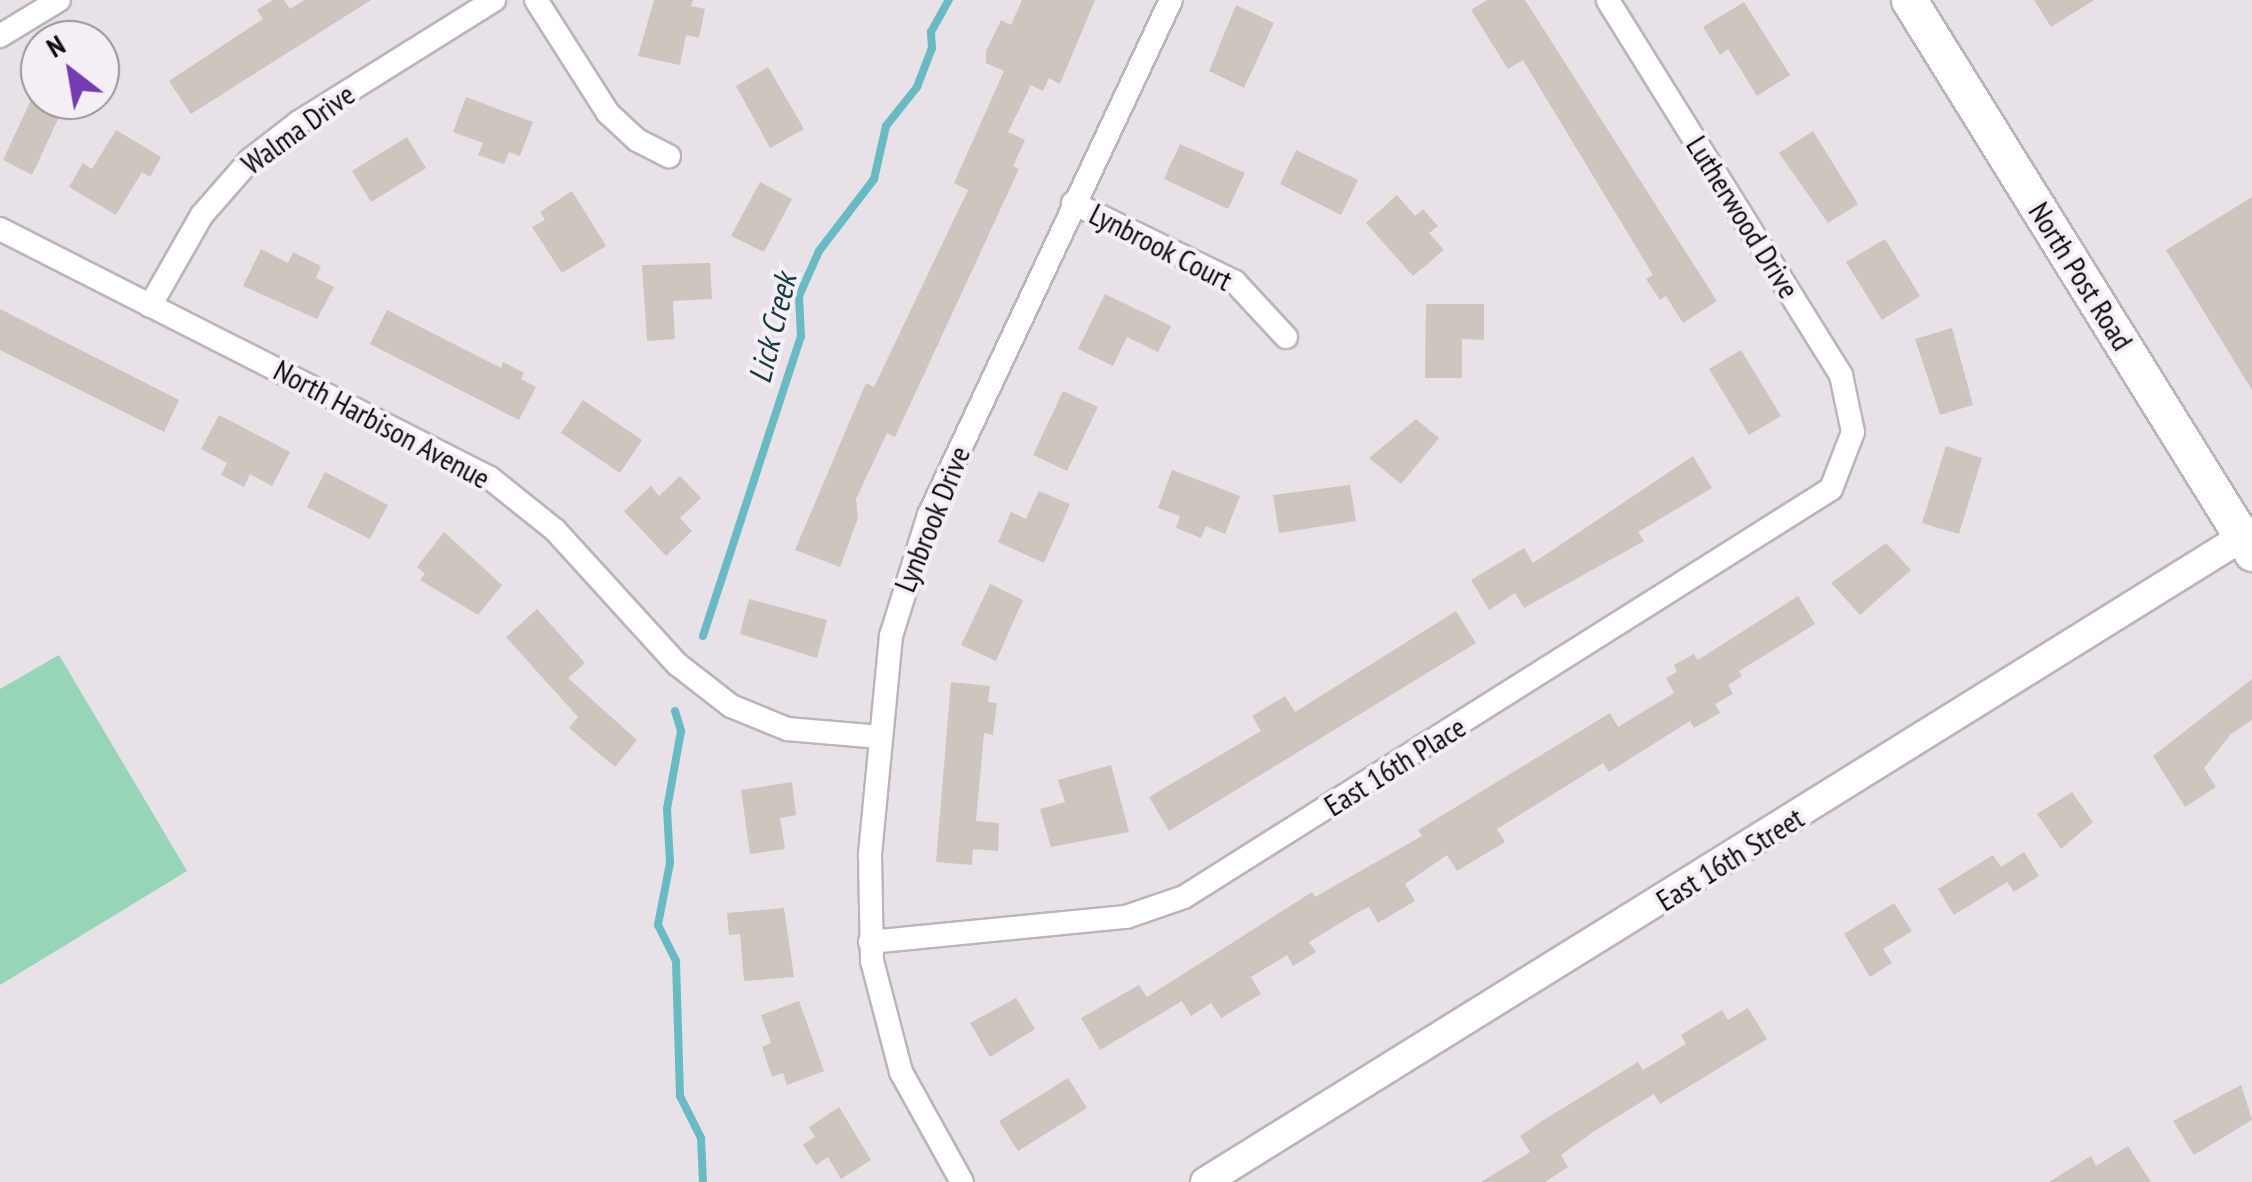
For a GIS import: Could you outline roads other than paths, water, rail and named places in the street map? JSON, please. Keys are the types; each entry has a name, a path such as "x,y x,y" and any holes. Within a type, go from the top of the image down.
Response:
{"main road":[{"name":"North Post Road","path":"1909,0 2249,540"}],"street":[{"path":"0,36 60,0"},
{"name":"Walma Drive","path":"150,306 202,216 250,160 299,122 494,0"},
{"path":"536,0 615,120 668,156"},
{"name":"Lynbrook Drive","path":"962,1182 902,1072 880,1007 870,942 881,737 891,636 908,566 1170,0"},
{"name":"Lutherwood Drive","path":"1608,0 1842,375 1852,403 1852,442"},
{"name":"Lynbrook Court","path":"1073,203 1220,273 1252,295 1286,337"},
{"name":"North Harbison Avenue","path":"0,229 490,478 555,530 677,664 730,706 786,728 881,737"},
{"name":"East 16th Place","path":"870,942 1126,917 1184,897 1808,508 1831,488 1852,442"},
{"name":"East 16th Street","path":"1205,1182 2249,540"}],"waterway":[{"name":"Lick Creek","path":"703,636 801,337 799,296 819,251 874,179 886,126 917,87 932,48 931,32 949,0"},
{"name":"Lick Creek","path":"675,711 681,731 667,809 670,863 658,925 676,961 680,1096 701,1138 703,1182"}]}
